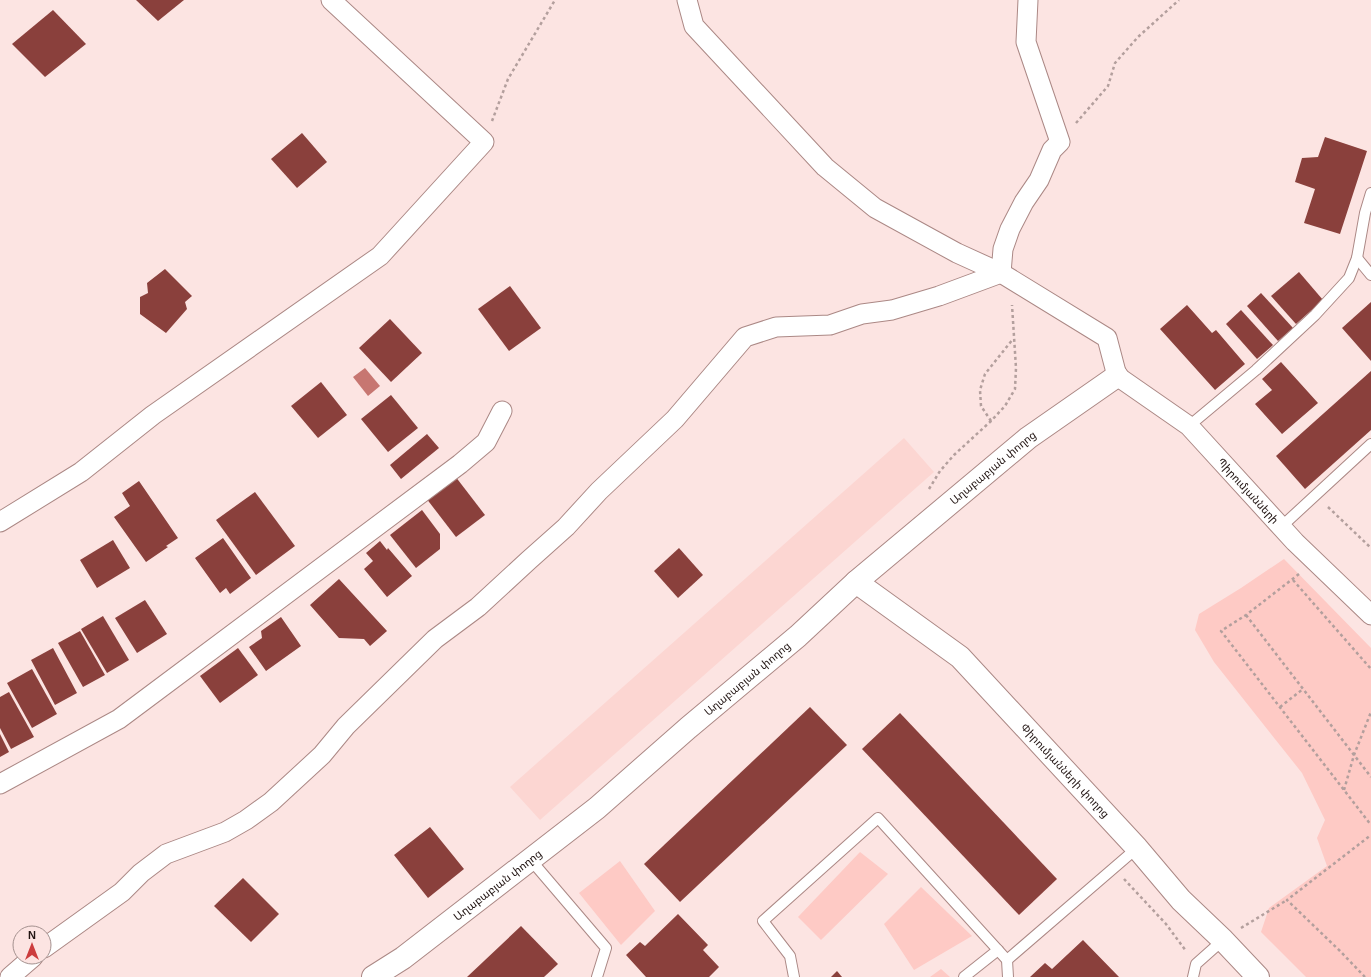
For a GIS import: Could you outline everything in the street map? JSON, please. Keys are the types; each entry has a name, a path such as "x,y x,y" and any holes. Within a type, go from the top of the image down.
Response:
{"street":[{"path":"0,522 81,472 153,415 380,256 484,142 331,0"},
{"path":"687,0 694,26 825,167 875,208 957,253 1001,273 1107,338 1117,376"},
{"path":"694,26 701,0"},
{"path":"1001,273 1003,249 1010,229 1024,202 1039,180 1052,150 1060,142 1026,42 1028,0"},
{"path":"52,942 122,892 141,873 166,854 225,832 246,820 270,802 322,755 346,726 435,639 478,607 566,527 599,491 675,419 745,336 776,327 830,326 862,314 892,310 939,296 1001,273"},
{"name":"Պիրումյանների","path":"1117,376 1189,426 1295,542 1371,615"},
{"name":"Աղաբաբյան փողոց","path":"373,977 403,958 597,808 688,728 798,636 856,582 1028,438 1117,376"},
{"path":"0,784 119,719 460,464 486,442 502,411"},
{"name":"Փիրումյանների փողոց","path":"856,582 960,657 1137,848 1181,900 1223,940 1258,977"},
{"path":"10,977 24,965"}],"lane":[{"path":"1189,426 1256,370 1315,315 1349,278 1357,258 1365,213 1371,193"},
{"path":"1357,258 1371,275"},
{"path":"1281,526 1371,444"},
{"path":"794,977 790,956 763,921 878,818 1007,960 1008,977"},
{"path":"1007,960 1137,848"},
{"path":"530,859 606,948 597,977"},
{"path":"1193,977 1196,964 1223,940"},
{"path":"964,977 998,950"}],"path":[{"path":"484,142 508,79 555,0"},
{"path":"1060,142 1108,86 1115,63 1138,37 1179,0"},
{"path":"927,492 944,466 991,421 1005,406 1015,389 1016,368 1013,339 985,374 980,390 980,406 991,421"},
{"path":"1316,495 1371,548"},
{"path":"1302,572 1246,615 1222,631 1371,825"},
{"path":"1292,580 1371,669"},
{"path":"1246,615 1371,777"},
{"path":"1280,707 1303,689"},
{"path":"1344,790 1354,755 1371,712"},
{"path":"1223,940 1287,900 1371,835"},
{"path":"1114,868 1166,924 1196,964"},
{"path":"1287,900 1365,977"}],"shaded area":[{"path":"365,368 380,386 368,396 353,377"},
{"path":"904,438 934,472 540,820 510,787"},
{"path":"1284,559 1371,648 1371,977 1306,977 1261,932 1269,908 1327,866 1317,838 1325,820 1302,773 1214,662 1195,630 1199,614"},
{"path":"860,852 888,874 821,940 798,917"},
{"path":"620,861 655,911 621,945 579,893"},
{"path":"921,887 972,936 914,970 884,924"},
{"path":"941,969 950,977 930,977"}],"building":[{"path":"136,0 184,0 158,21"},
{"path":"53,10 86,44 45,77 12,44"},
{"path":"302,133 327,162 297,188 271,159"},
{"path":"1325,137 1367,151 1340,234 1304,223 1315,189 1295,182 1302,158 1318,157"},
{"path":"165,269 192,296 185,302 187,309 166,333 140,314 140,297 148,293 147,283"},
{"path":"1299,272 1323,300 1296,324 1271,296"},
{"path":"510,286 541,328 509,351 478,309"},
{"path":"1261,293 1293,328 1278,341 1247,306"},
{"path":"1371,302 1371,361 1342,328"},
{"path":"1187,305 1212,333 1216,330 1245,364 1215,390 1160,329"},
{"path":"1241,310 1273,345 1257,359 1226,324"},
{"path":"390,319 422,353 391,382 359,348"},
{"path":"1281,362 1318,403 1282,434 1255,404 1272,390 1262,379"},
{"path":"1371,371 1371,430 1305,489 1276,456"},
{"path":"321,382 347,415 318,438 291,406"},
{"path":"391,395 418,428 388,452 361,419"},
{"path":"427,434 439,448 401,479 390,465"},
{"path":"455,476 485,515 456,537 426,498"},
{"path":"139,481 178,538 146,562 114,517 130,506 122,493"},
{"path":"255,492 295,546 256,575 216,520"},
{"path":"422,510 440,534 440,549 416,568 390,535"},
{"path":"223,538 251,578 230,594 226,588 220,593 195,558"},
{"path":"113,540 130,568 97,588 80,560"},
{"path":"380,541 412,576 387,597 364,569 373,561 366,553"},
{"path":"679,548 703,575 678,598 654,571"},
{"path":"339,579 387,631 370,646 364,639 339,638 310,605"},
{"path":"145,600 167,634 137,653 115,618"},
{"path":"103,616 129,660 107,673 81,629"},
{"path":"281,617 301,646 266,671 249,647 262,638 261,631"},
{"path":"80,631 105,675 83,687 58,643"},
{"path":"53,648 77,693 55,705 31,660"},
{"path":"238,648 258,675 220,703 200,676"},
{"path":"32,669 57,714 32,728 7,683"},
{"path":"9,692 34,737 11,749 0,728 0,697"},
{"path":"810,707 847,745 680,902 644,864"},
{"path":"900,713 1057,879 1019,915 862,749"},
{"path":"0,734 9,752 0,757"},
{"path":"430,827 464,869 428,898 394,855"},
{"path":"243,878 279,914 251,942 214,906"},
{"path":"678,914 708,945 703,950 719,967 709,977 646,977 626,955 640,942 645,946"},
{"path":"521,926 558,964 544,977 467,977"},
{"path":"1083,940 1119,977 1030,977 1045,963 1052,969"},
{"path":"837,971 842,977 831,977"}]}
